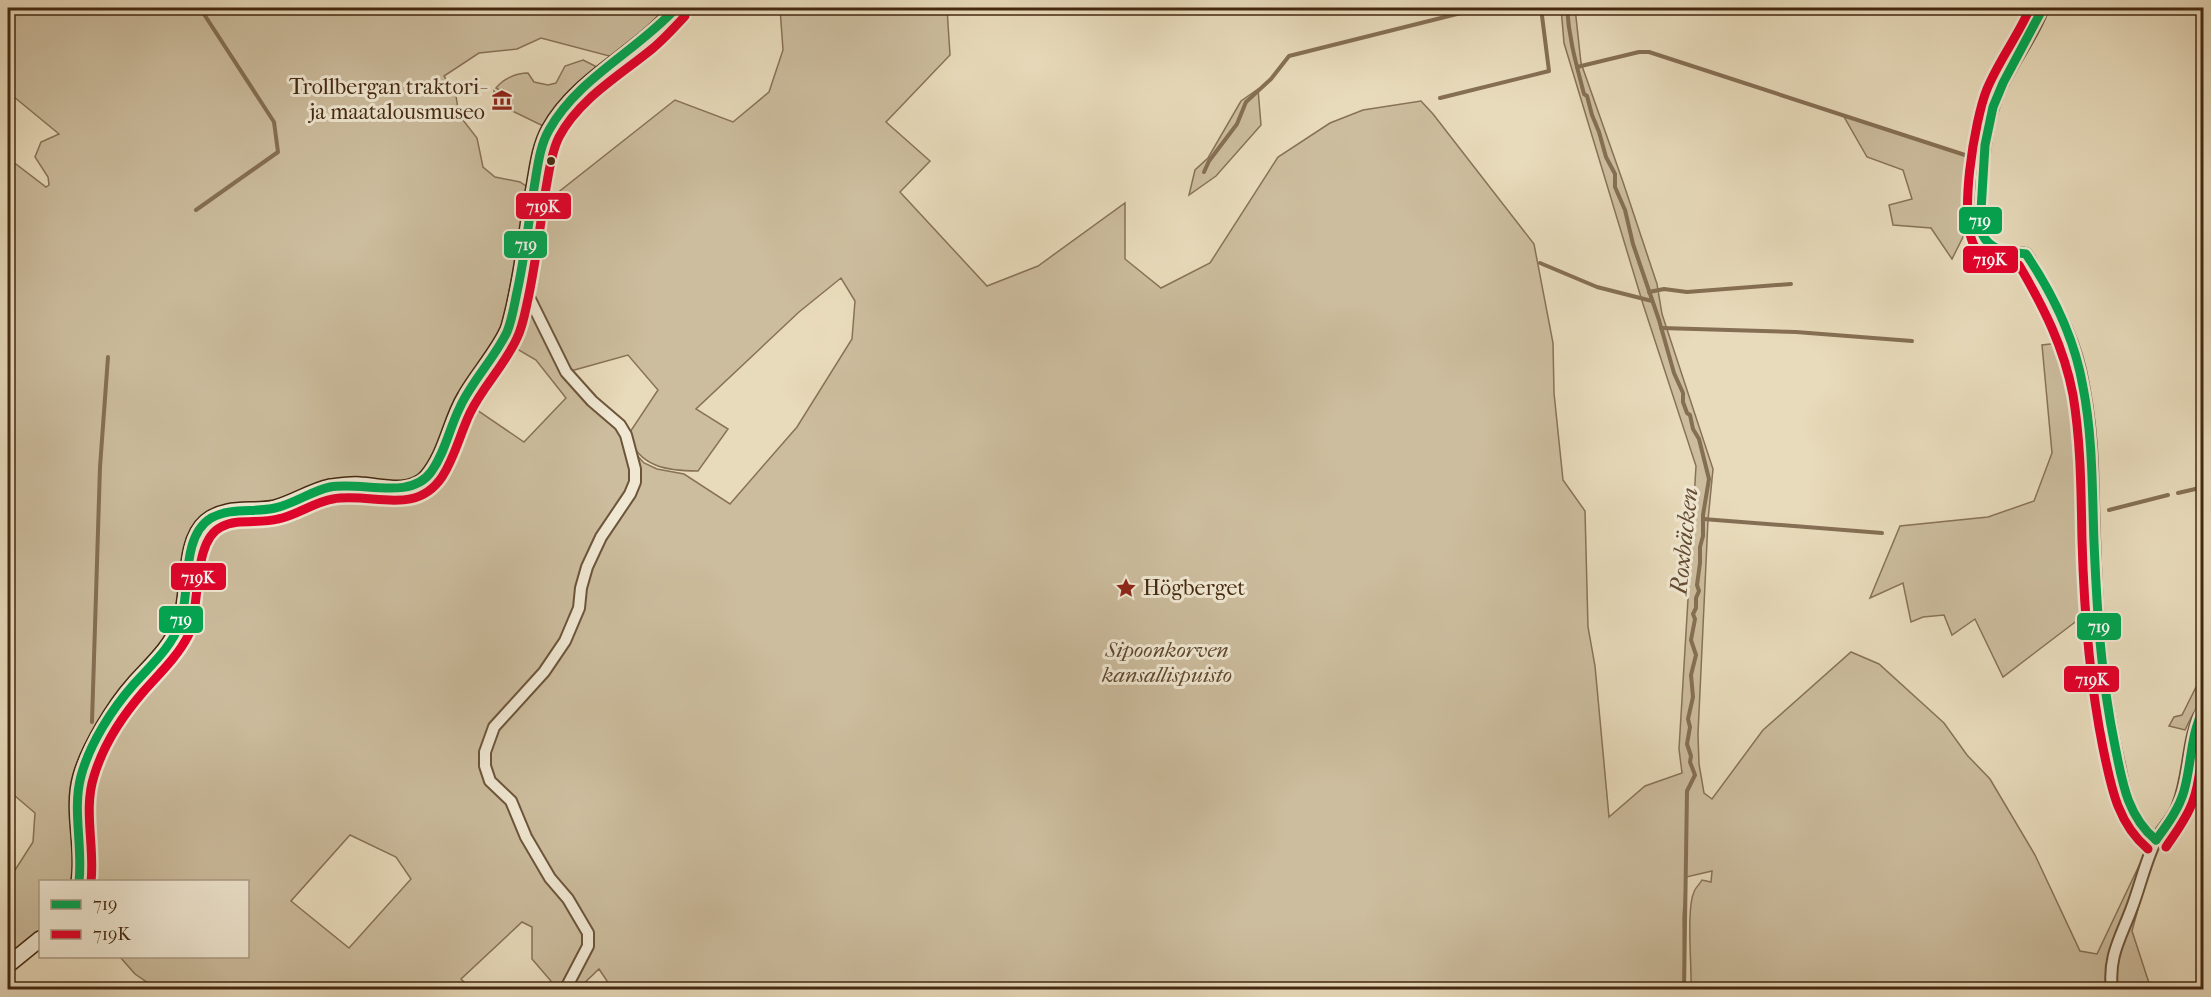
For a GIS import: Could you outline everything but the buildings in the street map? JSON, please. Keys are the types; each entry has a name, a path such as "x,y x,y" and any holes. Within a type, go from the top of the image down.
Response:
{"street":[{"path":"79,880 82,863 77,808 81,776 89,753 132,687 161,656 173,638 185,603 191,552 204,523 226,512 275,508 329,488 359,485 387,489 401,488 425,480 441,458 463,399 508,330 537,171 549,130 576,96 667,20 676,8"},
{"path":"2043,8 1998,94 1989,121 1984,145 1979,223 1981,233 1988,245 2026,254 2066,323 2077,360 2083,382 2090,440 2095,585 2105,698 2131,810 2146,832 2156,840"},
{"path":"519,277 566,372 592,401 620,425 626,435 635,469 630,494 601,537 587,567 581,588 579,608 566,640 544,672 494,727 485,752 485,766 490,781 511,801 526,837 550,878 568,899 588,933 588,946 565,990"},
{"path":"2112,990 2111,966 2115,947 2156,840 2177,808 2184,789 2190,743 2197,719 2204,707"},
{"path":"8,965 39,940"}],"green space":[{"path":"8,8 667,8 653,25 613,57 541,38 517,49 479,53 444,76 456,96 459,115 477,138 483,167 495,177 520,182 529,188 502,328 457,396 435,455 421,474 400,482 305,488 273,501 225,505 211,510 199,519 191,533 178,602 167,635 83,750 72,880 39,880 39,931 8,956 8,881 33,842 35,813 8,790 8,158 46,187 49,185 48,177 35,157 41,142 59,134 8,92"},
{"name":"Sipoonkorven kansallispuisto","path":"780,8 947,8 950,55 886,122 930,161 900,192 987,286 1038,266 1125,203 1125,259 1161,288 1210,263 1278,157 1330,123 1363,110 1421,101 1534,244 1553,343 1554,393 1563,480 1585,511 1588,627 1595,666 1609,817 1645,786 1682,773 1679,749 1696,466 1643,304 1564,43 1561,8 1575,8 1581,63 1657,284 1662,314 1713,469 1708,520 1698,734 1699,764 1704,793 1712,799 1763,730 1851,652 1879,664 1944,723 1967,755 1990,779 2035,855 2080,951 2097,954 2145,853 2153,854 2132,931 2151,989 1691,989 1690,911 1695,890 1702,880 1711,882 1712,871 1686,877 1683,917 1684,989 613,990 599,969 578,989 546,989 551,981 532,959 532,927 522,922 461,979 471,989 157,989 135,974 121,958 249,958 249,880 85,880 89,863 84,808 88,778 96,756 137,691 166,660 179,641 192,604 198,553 209,528 228,518 310,501 331,494 359,492 386,496 402,495 430,485 447,462 468,404 524,442 566,398 536,360 507,343 523,290 565,373 619,426 633,451 644,463 657,469 684,474 730,504 797,427 852,339 855,301 841,278 799,312 696,409 728,429 698,471 665,468 655,465 639,454 628,435 658,390 628,355 567,372 525,283 532,213 675,100 733,122 769,92 783,50","holes":["350,835 396,857 411,879 349,948 291,901"]},
{"path":"583,60 595,66 595,73 545,124 541,125 494,100 494,91 505,99 508,93 496,88 510,77 528,73 534,82 548,85 556,83 565,66"},
{"path":"1258,89 1261,125 1216,176 1189,195 1195,170 1208,158 1241,101"},
{"path":"1843,115 1965,155 1976,183 1972,219 1952,259 1931,228 1893,225 1889,205 1912,199 1903,170 1867,157"},
{"path":"2059,343 2085,431 2085,500 2091,610 2003,677 1975,619 1952,635 1944,615 1923,617 1911,622 1903,583 1870,598 1900,526 1988,517 2034,501 2052,453 2042,345"},
{"path":"2203,673 2203,701 2185,730 2169,726 2174,717 2182,715"},
{"path":"2201,730 2203,730 2203,792 2193,804 2189,793"}],"waterway":[{"path":"196,210 278,152 274,122 200,8"},
{"path":"1204,172 1209,161 1237,124 1246,102 1271,79 1289,56 1481,8"},
{"path":"1440,98 1549,71 1541,8"},
{"name":"Roxbäcken","path":"1567,8 1571,41 1584,94 1587,96 1606,157 1615,174 1615,187 1625,210 1633,244 1674,373 1683,393 1683,402 1699,439 1709,479 1700,547 1697,585 1699,591 1693,614 1695,619 1691,640 1696,655 1691,675 1693,697 1688,719 1690,727 1687,744 1695,775 1687,791 1684,990"},
{"path":"1577,67 1639,52 1649,52 1965,155"},
{"path":"1540,263 1597,287 1652,301"},
{"path":"1649,292 1664,289 1687,292 1791,284"},
{"path":"1661,328 1796,332 1912,341"},
{"path":"92,722 100,467 108,357"},
{"path":"2178,493 2204,487"},
{"path":"2109,510 2168,495"},
{"path":"1703,519 1882,533"}],"transit line":[{"name":"719","path":"79,880 77,802 85,764 110,715 166,648 176,632 183,611 190,552 201,527 211,518 226,512 275,508 330,487 398,488 411,486 422,481 431,472 440,457 465,397 502,342 509,327 522,265 538,162 549,130 576,95 676,8"},
{"name":"719K","path":"2030,8 1992,78 1982,103 1973,146 1968,218 1971,237 1981,254 1996,261 2019,265 2052,327 2069,377 2078,431 2086,618 2098,722 2109,776 2122,816 2137,839 2148,849"},
{"name":"719","path":"2043,8 2003,83 1993,107 1985,145 1980,227 1986,241 1991,245 2026,254 2054,301 2075,352 2089,425 2098,619 2110,721 2127,797 2138,820 2156,840"},
{"name":"719K","path":"91,880 89,802 94,776 108,742 121,721 173,658 188,636 195,609 201,560 205,546 212,535 228,524 278,519 333,499 406,500 431,489 442,477 470,413 512,348 521,329 551,162 559,137 577,111 656,45 685,16"},
{"name":"719","path":"2156,840 2182,798 2196,728 2204,708"},
{"name":"719K","path":"2166,847 2193,801 2199,780 2204,744"}],"place":[{"name":"Trollbergan traktori- ja maatalousmuseo","path":"502,100"},
{"name":"Högberget","path":"1126,588"}]}
